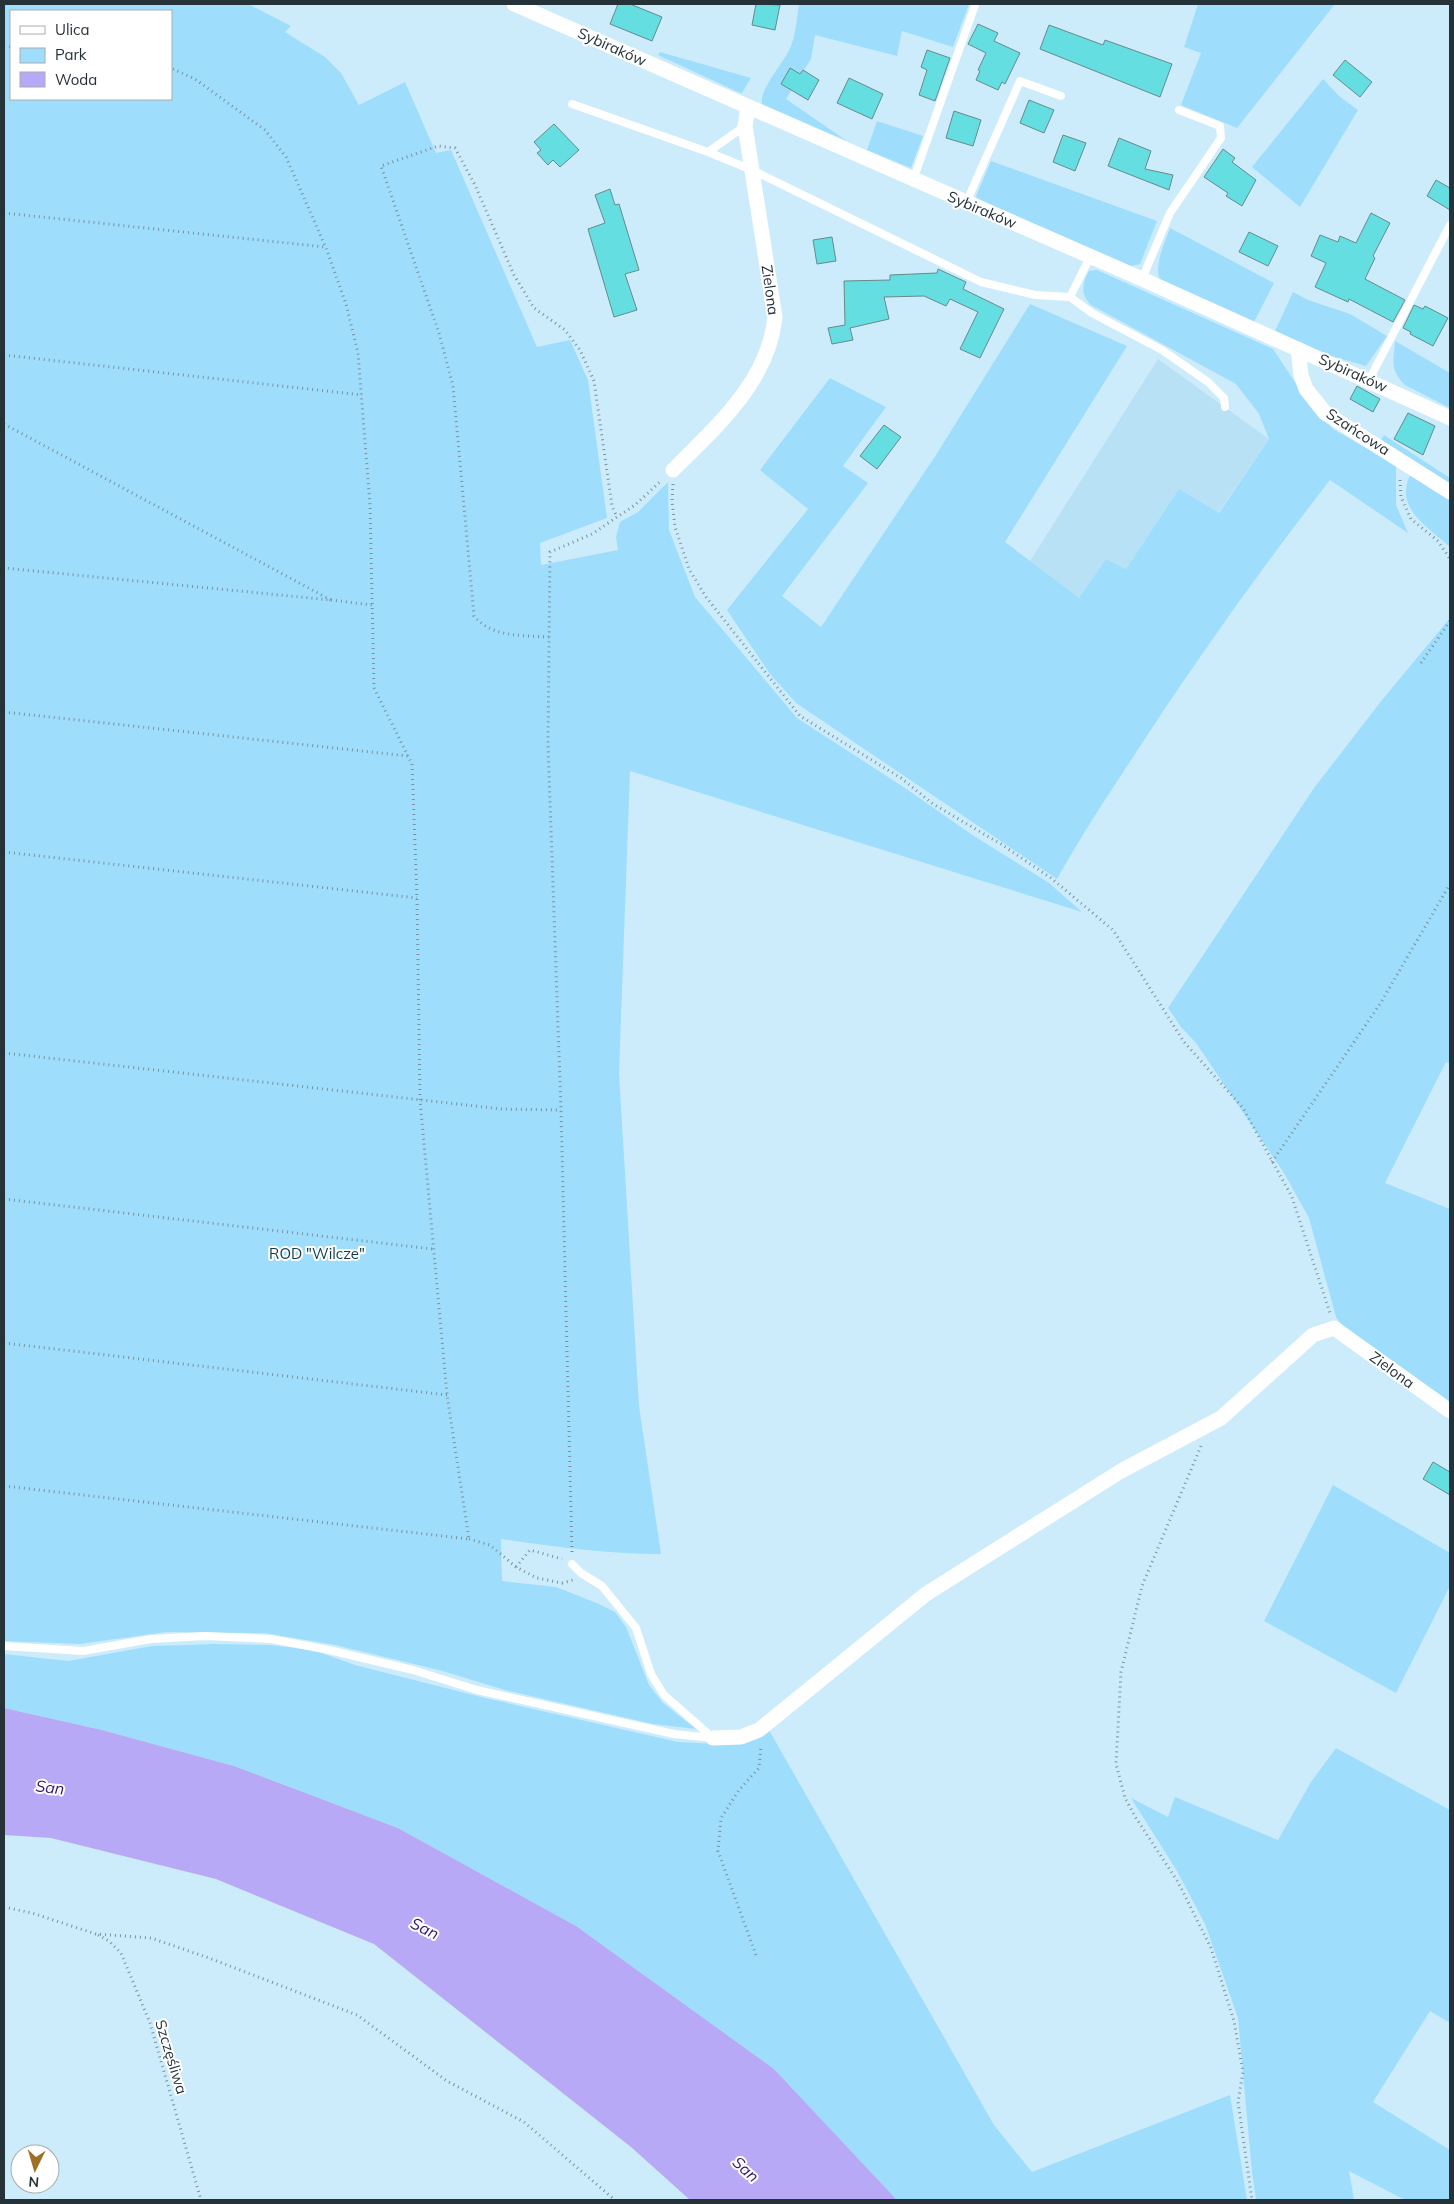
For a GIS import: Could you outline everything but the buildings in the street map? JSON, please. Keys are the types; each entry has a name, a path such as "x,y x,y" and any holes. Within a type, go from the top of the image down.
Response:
{"street":[{"name":"Sybiraków","path":"514,4 1142,279 1450,418"},
{"name":"Zielona","path":"673,470 704,439 746,390 761,368 773,336 775,318 745,126 748,107"},
{"name":"Szańcowa","path":"1298,348 1301,375 1306,389 1325,413 1450,492"},
{"name":"Zielona","path":"1334,1328 1450,1411"},
{"path":"713,1738 741,1737 759,1730 926,1594 1120,1471 1221,1418 1313,1335 1334,1328"}],"lane":[{"path":"913,180 975,5"},
{"path":"966,203 1020,81 1062,96"},
{"path":"572,104 708,152 752,170 981,282 1036,295 1070,297 1092,313 1162,350 1208,382 1224,398 1225,407"},
{"path":"1142,279 1170,213 1221,138 1220,126 1179,110"},
{"path":"708,152 745,126"},
{"path":"1369,380 1450,225"},
{"path":"1070,297 1090,257"},
{"path":"572,1564 581,1573 602,1586 636,1628 651,1674 664,1694 713,1738"},
{"path":"4,1646 83,1651 151,1638 205,1636 270,1639 329,1650 413,1670 495,1694 674,1734 713,1738"}],"path":[{"path":"172,68 195,79 265,130 286,157 326,248 346,304 358,353 370,505 374,688 412,764 417,898 420,1100 447,1395 469,1539"},
{"path":"549,637 497,633 482,626 474,616 453,386 439,333 381,166 438,146 456,148 476,185 514,275 534,308 565,330 580,350 594,381 612,506 617,517"},
{"path":"4,213 326,248"},
{"path":"4,355 362,395"},
{"path":"4,424 331,600"},
{"path":"1408,464 1400,476 1401,497 1411,519 1438,541 1450,559"},
{"path":"516,1567 530,1550 554,1556 572,1564 561,1110 548,745 550,552 592,534 635,505 673,470"},
{"path":"673,470 672,501 675,528 689,569 706,597 800,716 901,778 933,804 1002,844 1050,878 1113,930 1184,1042 1243,1108 1292,1197 1334,1328"},
{"path":"4,568 372,605"},
{"path":"1421,663 1450,621"},
{"path":"4,712 408,756"},
{"path":"4,852 417,898"},
{"path":"1272,1162 1380,1004 1450,884"},
{"path":"4,1053 502,1109 561,1110"},
{"path":"4,1199 433,1249"},
{"path":"4,1343 447,1395"},
{"path":"1210,1425 1142,1586 1121,1672 1116,1764 1125,1798 1178,1882 1211,1948 1234,2022 1243,2072 1238,2102 1252,2200"},
{"path":"4,1486 469,1539 490,1545 516,1567 537,1578 562,1583 576,1580 581,1573"},
{"path":"756,1955 718,1851 721,1818 739,1790 759,1768 762,1750 759,1730"},
{"path":"4,1907 32,1913 96,1934 151,1938 358,2015 447,2081 524,2122 615,2200"},
{"name":"Szczęśliwa","path":"96,1934 110,1942 121,1953 150,2024 201,2200"}],"shaded area":[{"path":"1158,359 1269,439 1218,513 1179,489 1126,569 1106,559 1079,599 1030,561"}],"green space":[{"name":"ROD \"Wilcze\"","path":"4,4 248,4 291,26 285,32 325,57 341,73 359,105 405,82 436,153 451,150 537,347 570,340 588,380 607,518 540,543 541,565 618,550 616,537 620,522 638,512 668,482 669,530 695,597 797,718 905,788 971,834 1049,883 1082,912 630,771 619,1073 639,1406 661,1554 581,1550 501,1539 502,1581 556,1587 615,1612 626,1627 649,1685 663,1703 696,1729 653,1724 505,1690 439,1670 335,1645 265,1633 167,1632 79,1644 4,1641"},
{"path":"799,4 969,4 953,47 902,31 897,56 815,35 811,59 786,99 847,141 762,104 765,90 791,46"},
{"path":"1198,4 1335,4 1237,128 1181,105 1201,53 1184,47"},
{"path":"660,52 751,78 742,93 738,92 658,55"},
{"path":"1323,79 1340,97 1358,110 1300,207 1252,167"},
{"path":"877,121 923,136 911,168 867,150"},
{"path":"991,161 1157,221 1140,264 1131,266 978,199 976,196"},
{"path":"1170,228 1274,283 1254,322 1160,280 1158,274 1159,261"},
{"path":"1097,270 1273,349 1301,391 1333,429 1396,465 1396,505 1408,533 1330,480 1205,649 1105,800 1057,879 796,703 770,674 727,610 808,509 760,470 830,378 886,407 843,466 868,483 782,596 821,627 936,455 1030,304 1127,346 1005,542 1079,598 1106,559 1126,569 1179,489 1219,513 1269,439 1259,414 1236,384 1091,305 1087,301 1083,288 1089,271"},
{"path":"1293,292 1308,300 1350,314 1387,336 1366,366 1328,355 1275,331"},
{"path":"1395,341 1450,373 1450,408 1405,385 1400,379 1394,364"},
{"path":"1384,435 1450,478 1450,486 1380,441"},
{"path":"1411,473 1450,499 1450,547 1423,524 1409,506 1406,496"},
{"path":"1450,618 1450,1064 1446,1062 1385,1183 1450,1209 1450,1406 1349,1335 1336,1317 1309,1218 1284,1173 1196,1043 1181,1027 1168,1008 1314,788 1382,700"},
{"path":"1333,1485 1450,1553 1450,1586 1396,1693 1264,1621"},
{"path":"270,1645 313,1650 355,1665 481,1697 678,1742 717,1744 769,1730 994,2125 1032,2172 1230,2095 1247,2200 897,2200 774,2069 576,1926 398,1828 234,1766 102,1730 4,1708 4,1654 68,1661 152,1646"},
{"path":"1336,1748 1450,1810 1450,2023 1430,2011 1373,2102 1450,2150 1450,2200 1405,2200 1349,2171 1354,2200 1256,2200 1238,2018 1205,1924 1177,1871 1131,1798 1168,1817 1175,1797 1278,1840 1311,1782"}],"water":[{"name":"San","path":"4,1708 102,1730 234,1766 398,1828 576,1926 774,2069 897,2200 690,2200 631,2147 374,1944 216,1879 51,1838 4,1835"}]}
